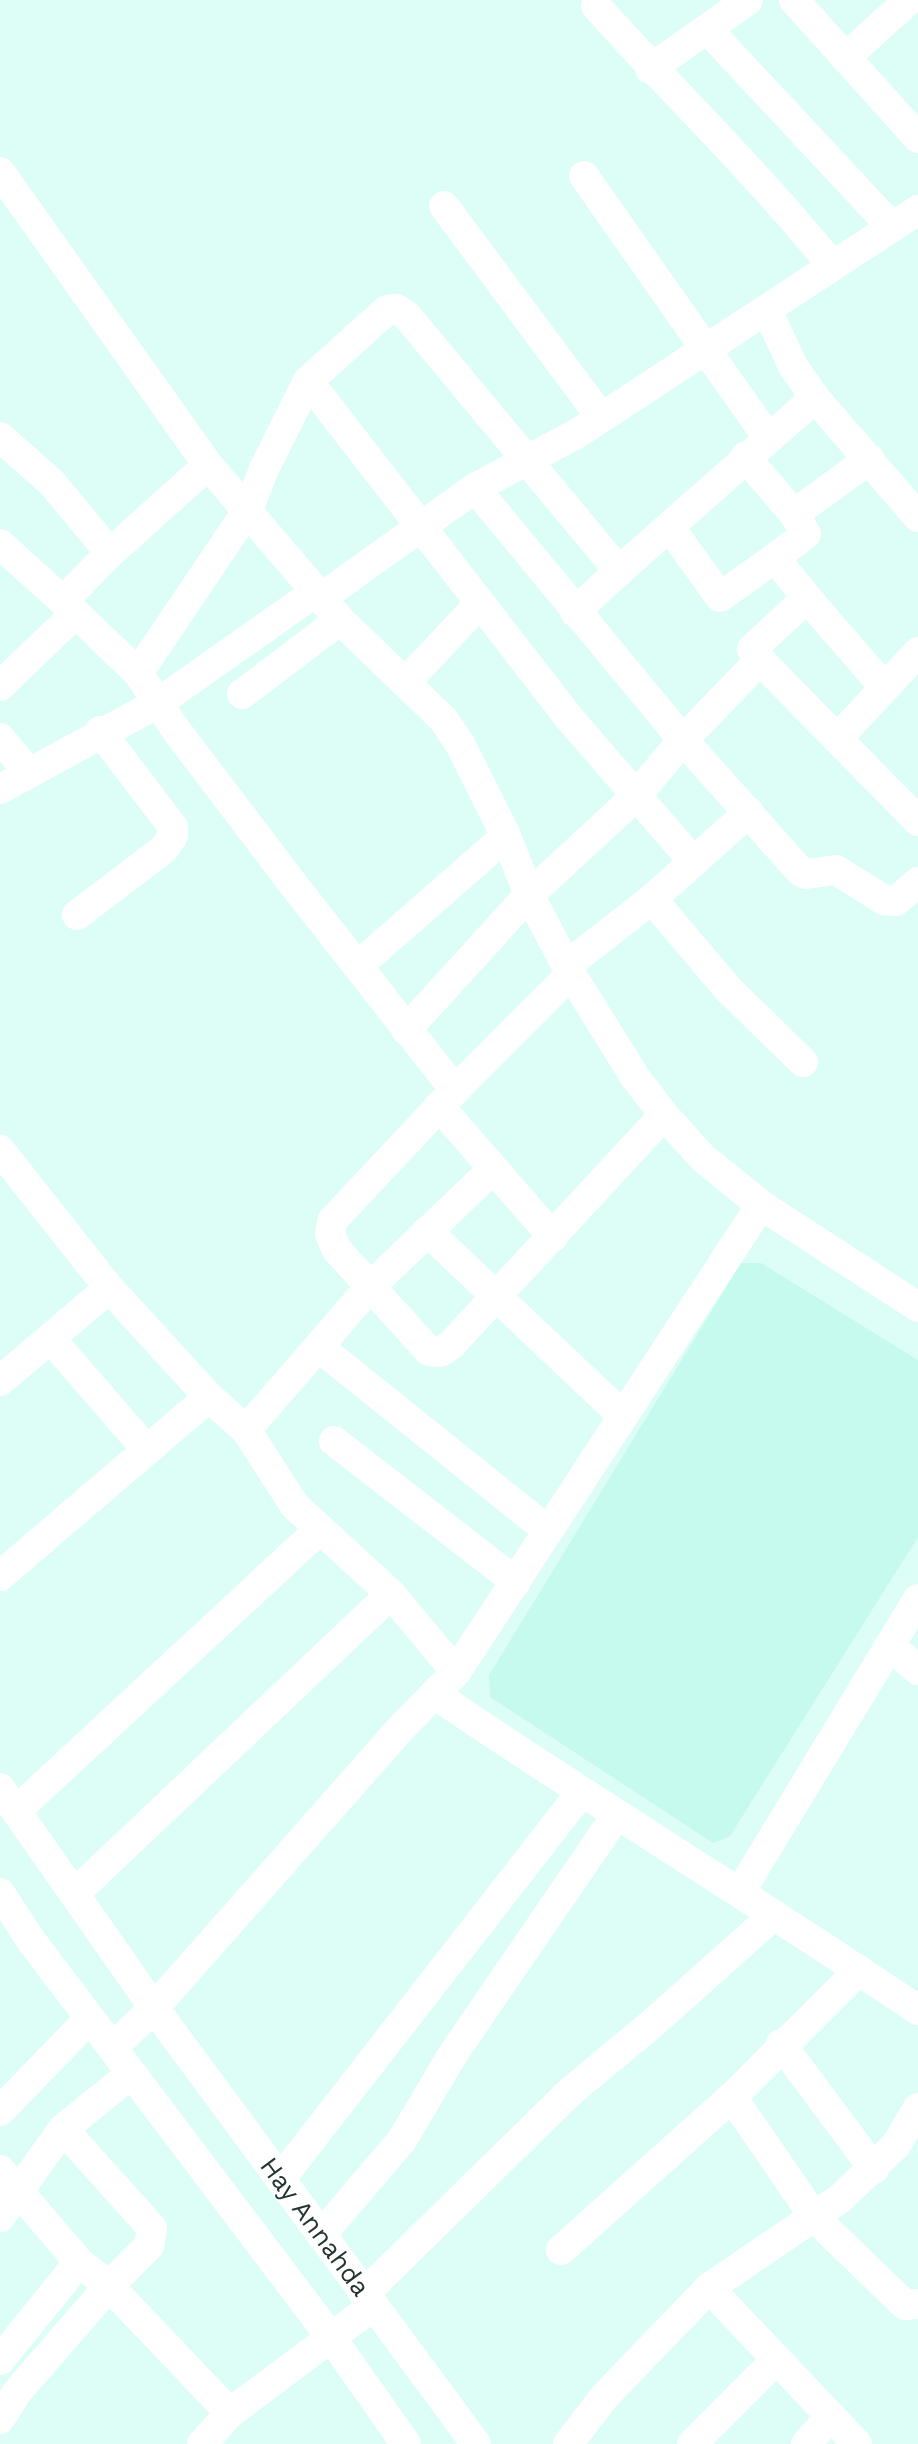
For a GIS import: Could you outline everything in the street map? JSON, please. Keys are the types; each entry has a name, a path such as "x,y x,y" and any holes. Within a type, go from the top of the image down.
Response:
{"street":[{"path":"794,0 918,138"},
{"path":"846,57 909,0"},
{"path":"650,69 708,30 736,4"},
{"path":"596,6 650,69 770,189 832,265"},
{"path":"708,30 892,227"},
{"path":"0,172 208,465 326,603 443,719 460,744 506,836 529,895 568,970 635,1077 664,1115 703,1158 761,1205 918,1307"},
{"path":"584,176 706,351 806,534 720,597 671,529"},
{"path":"444,206 601,417"},
{"path":"242,694 326,603 420,525 475,488 531,461 706,351 918,210"},
{"path":"138,673 248,510 264,469 308,381 387,310 397,309 531,461 619,571"},
{"path":"767,310 793,366 815,398 918,517"},
{"path":"308,381 479,604 635,797 693,861"},
{"path":"575,612 815,398"},
{"path":"0,437 52,483 110,553"},
{"path":"794,514 870,459"},
{"path":"0,686 69,608 110,553 208,465"},
{"path":"475,488 683,740 806,874 836,870 884,900 896,901 918,882"},
{"path":"0,544 138,673 293,884 359,965 406,1030 493,1169 553,1237"},
{"path":"775,558 885,688"},
{"path":"807,598 752,649 918,821"},
{"path":"0,789 100,731 158,703 326,603"},
{"path":"406,682 479,604"},
{"path":"838,738 918,652"},
{"path":"406,1030 529,895 635,797 683,740 760,660"},
{"path":"77,915 164,849 173,836 173,827 100,731"},
{"path":"0,738 29,773"},
{"path":"664,1115 451,1345 440,1352 429,1351 337,1250 330,1234 332,1221 568,970 749,812"},
{"path":"359,965 506,836"},
{"path":"652,899 728,989 803,1062"},
{"path":"0,1150 109,1288 209,1397 246,1430 295,1506 391,1594 456,1672"},
{"path":"246,1430 370,1287 493,1169"},
{"path":"113,2047 154,2008 402,1727 456,1672 761,1205"},
{"path":"427,1231 622,1415"},
{"path":"0,1381 109,1288"},
{"path":"50,1338 147,1450"},
{"path":"320,1348 547,1530"},
{"path":"0,1576 209,1397"},
{"path":"334,1441 516,1582"},
{"path":"9,1799 320,1529"},
{"path":"74,1894 391,1594"},
{"path":"740,1892 918,1599"},
{"path":"890,1646 918,1670"},
{"path":"436,1695 580,1794 740,1892 918,2010"},
{"path":"282,2177 580,1794"},
{"name":"Hay Annahda","path":"9,1799 154,2008 282,2177 368,2300 476,2444"},
{"path":"322,2234 402,2140 453,2054 616,1816"},
{"name":"Hay Annahda","path":"0,1893 89,2019 330,2336 406,2444"},
{"path":"9,2181 79,2262 109,2286 215,2434 368,2300 570,2092 774,1915"},
{"path":"561,2250 732,2097 781,2044 859,1970"},
{"path":"0,2111 89,2019"},
{"path":"781,2044 874,2169"},
{"path":"0,2217 9,2181 63,2129 131,2074"},
{"path":"732,2097 815,2218 905,2305 918,2304"},
{"path":"568,2444 604,2397 709,2288 815,2218 874,2169 896,2145 918,2108"},
{"path":"0,2419 18,2391 109,2286 149,2246 152,2228 63,2129"},
{"path":"0,2360 79,2262"},
{"path":"709,2288 857,2444"},
{"path":"692,2444 777,2359"},
{"path":"806,2444 831,2416"}],"shaded area":[{"path":"741,1263 761,1263 918,1360 918,1537 730,1836 713,1843 490,1697 489,1675"}]}
